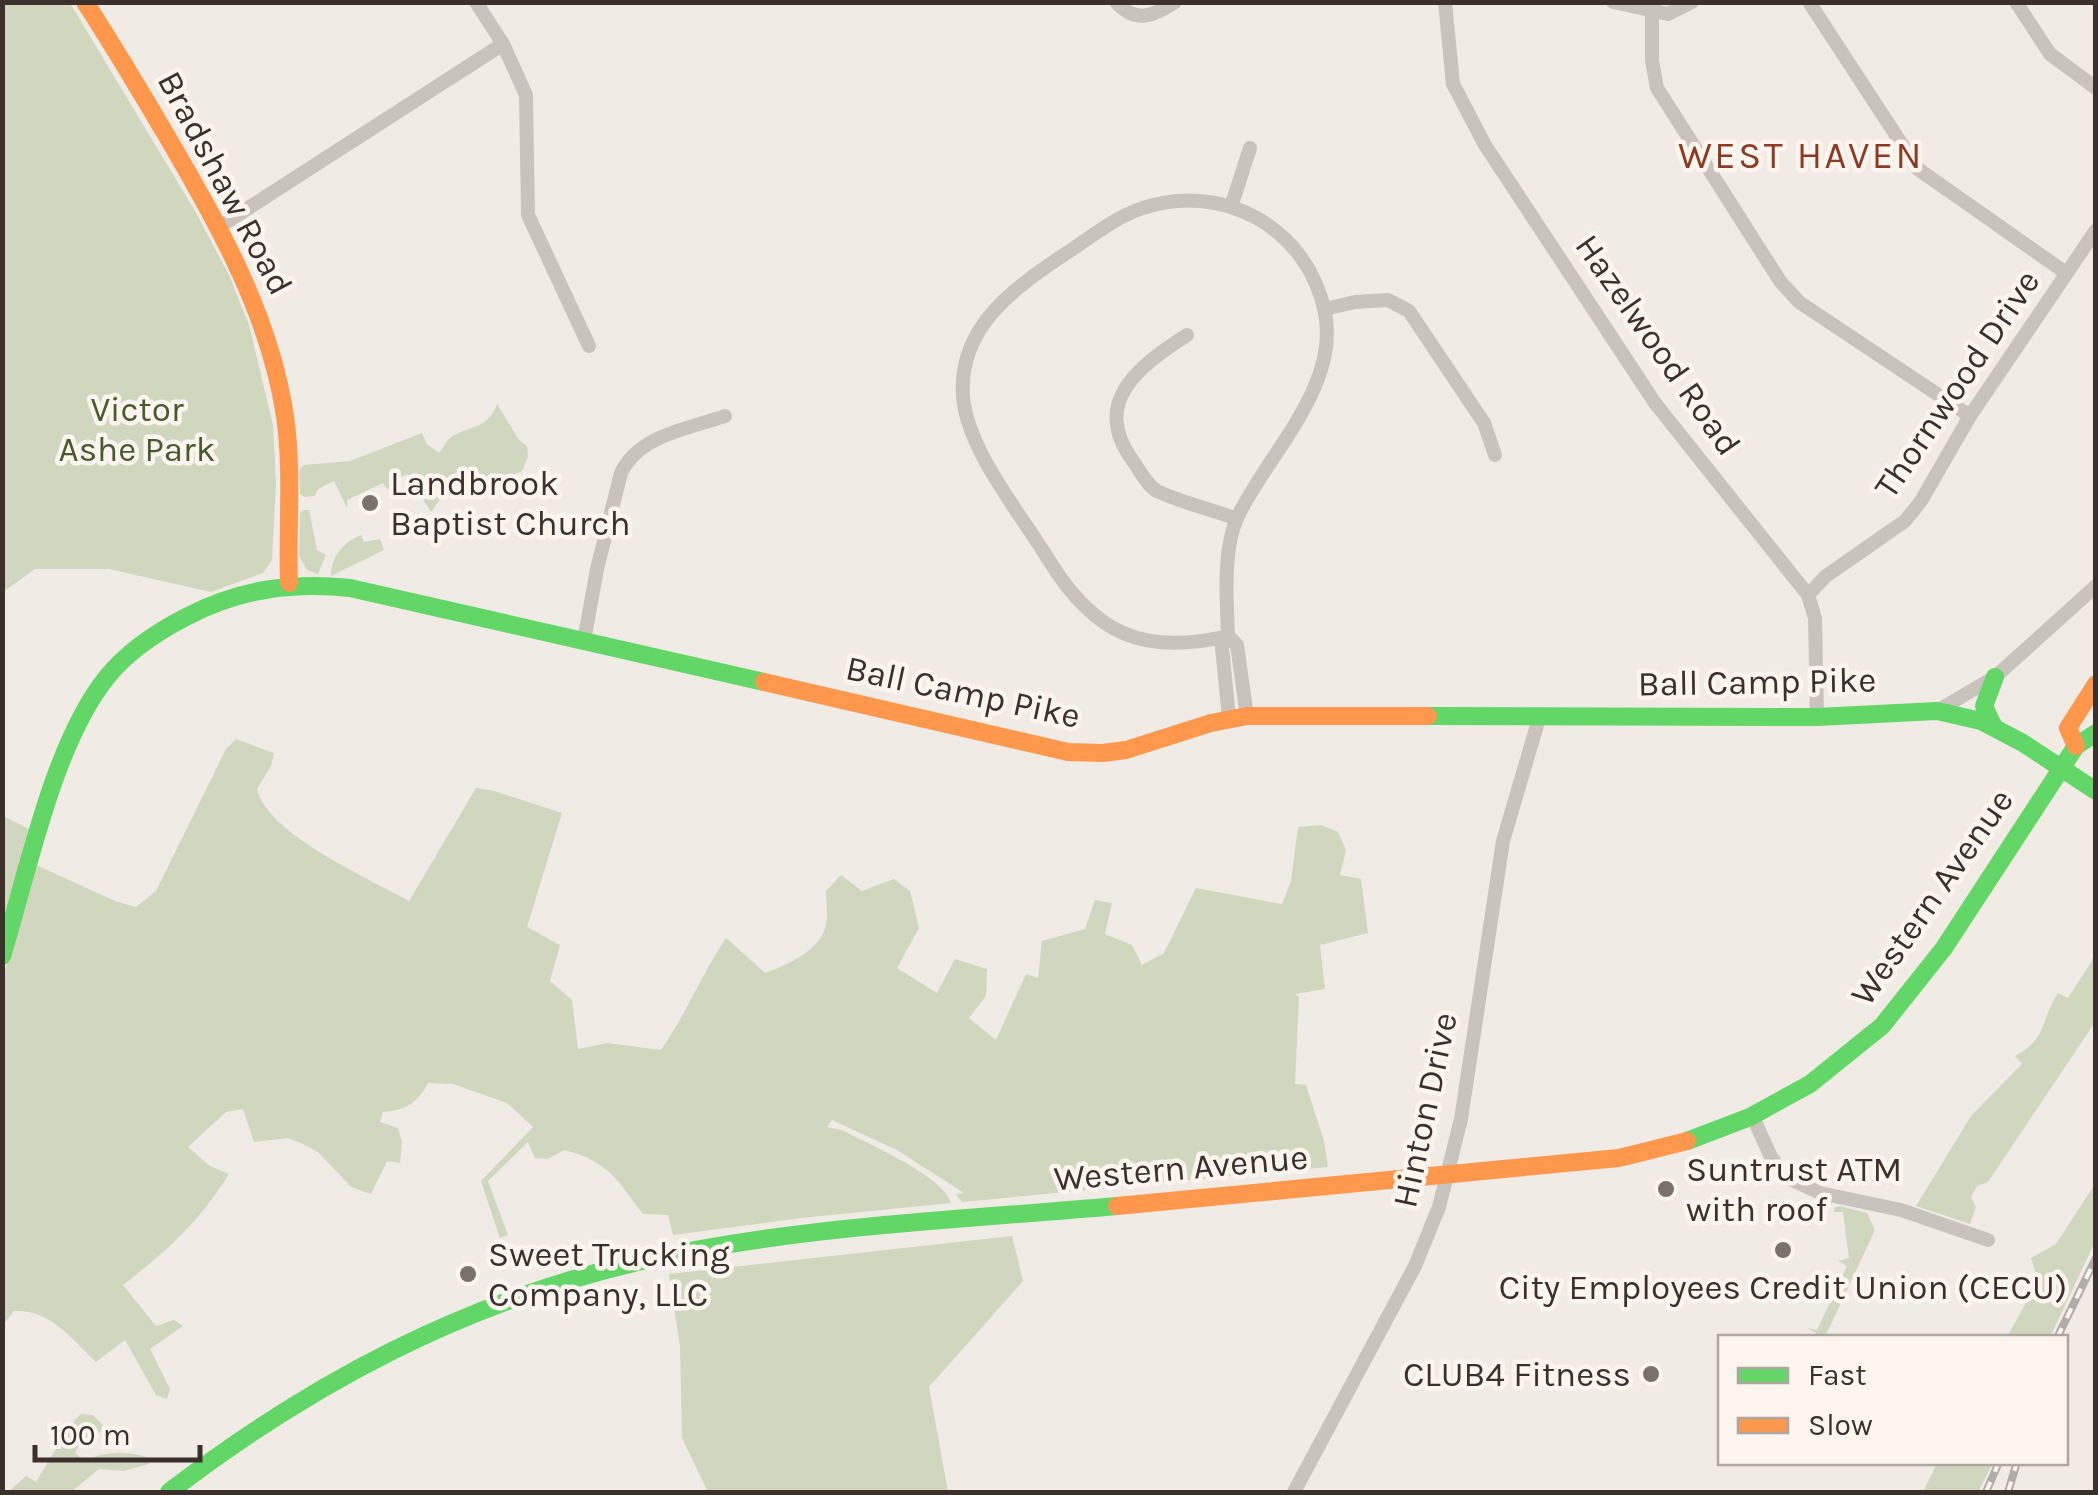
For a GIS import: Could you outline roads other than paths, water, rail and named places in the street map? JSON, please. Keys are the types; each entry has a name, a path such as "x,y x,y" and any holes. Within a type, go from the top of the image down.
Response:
{"street":[{"name":"Bradshaw Road","path":"85,2 219,226 252,294 280,386 290,462 289,583"},
{"path":"476,2 503,44 526,95 528,215 589,346"},
{"path":"1116,2 1132,16 1145,17 1175,2"},
{"name":"Hazelwood Road","path":"1445,2 1453,84 1486,145 1655,403 1808,594 1815,618 1817,717"},
{"path":"1613,2 1668,14 1692,2"},
{"path":"1809,2 1918,169 2066,273"},
{"path":"2016,2 2050,54 2096,88"},
{"path":"1652,12 1652,61 1657,88 1780,281 1800,302 1970,416"},
{"path":"219,226 503,44"},
{"path":"1232,204 1250,148"},
{"path":"1228,636 1177,643 1146,642 1095,618 1067,588 978,444 968,422 962,381 976,335 1000,302 1124,215 1179,200 1232,204 1262,221 1295,250 1325,309 1328,331 1322,372 1237,518 1229,550 1228,636 1237,644 1238,717"},
{"name":"Thornwood Drive","path":"1808,594 1826,576 1905,521 1921,501 1970,416 2096,230"},
{"path":"1325,309 1388,300 1409,311 1484,423 1494,454"},
{"path":"1187,335 1154,356 1127,382 1115,410 1124,449 1153,489 1237,518"},
{"path":"584,641 596,569 628,459 646,444 725,416"},
{"name":"Ball Camp Pike","path":"2,956 68,745 90,699 107,676 125,656 173,624 233,596 289,583 376,592 1068,752 1104,753 1238,717 1817,717 1936,711 1995,677 2096,586"},
{"path":"1994,728 1984,706 1995,677"},
{"name":"Western Avenue","path":"2076,746 2068,728 2096,684"},
{"path":"1936,711 1964,715 1994,728 2096,791"},
{"name":"Hinton Drive","path":"1294,1492 1415,1266 1440,1207 1462,1111 1503,841 1540,715"},
{"name":"Western Avenue","path":"169,1492 256,1428 358,1366 491,1307 618,1266 769,1239 1638,1154 1704,1134 1752,1115 1820,1077 1867,1041 1926,972 2076,746 2096,732"},
{"path":"1752,1115 1771,1157 1786,1177 1820,1194 1901,1210 1988,1240"}],"railway":[{"path":"2058,1335 2096,1258"},
{"path":"1986,1492 1998,1465"},
{"path":"2008,1492 2016,1465"}],"place":[{"name":"Landbrook Baptist Church","path":"370,503"},
{"name":"Suntrust ATM with roof","path":"1666,1189"},
{"name":"City Employees Credit Union (CECU)","path":"1783,1250"},
{"name":"Sweet Trucking Company, LLC","path":"468,1274"},
{"name":"CLUB4 Fitness","path":"1651,1374"}],"district":[{"name":"WEST HAVEN","path":"1801,155"}],"park label":[{"name":"Victor Ashe Park","path":"137,429"}]}
